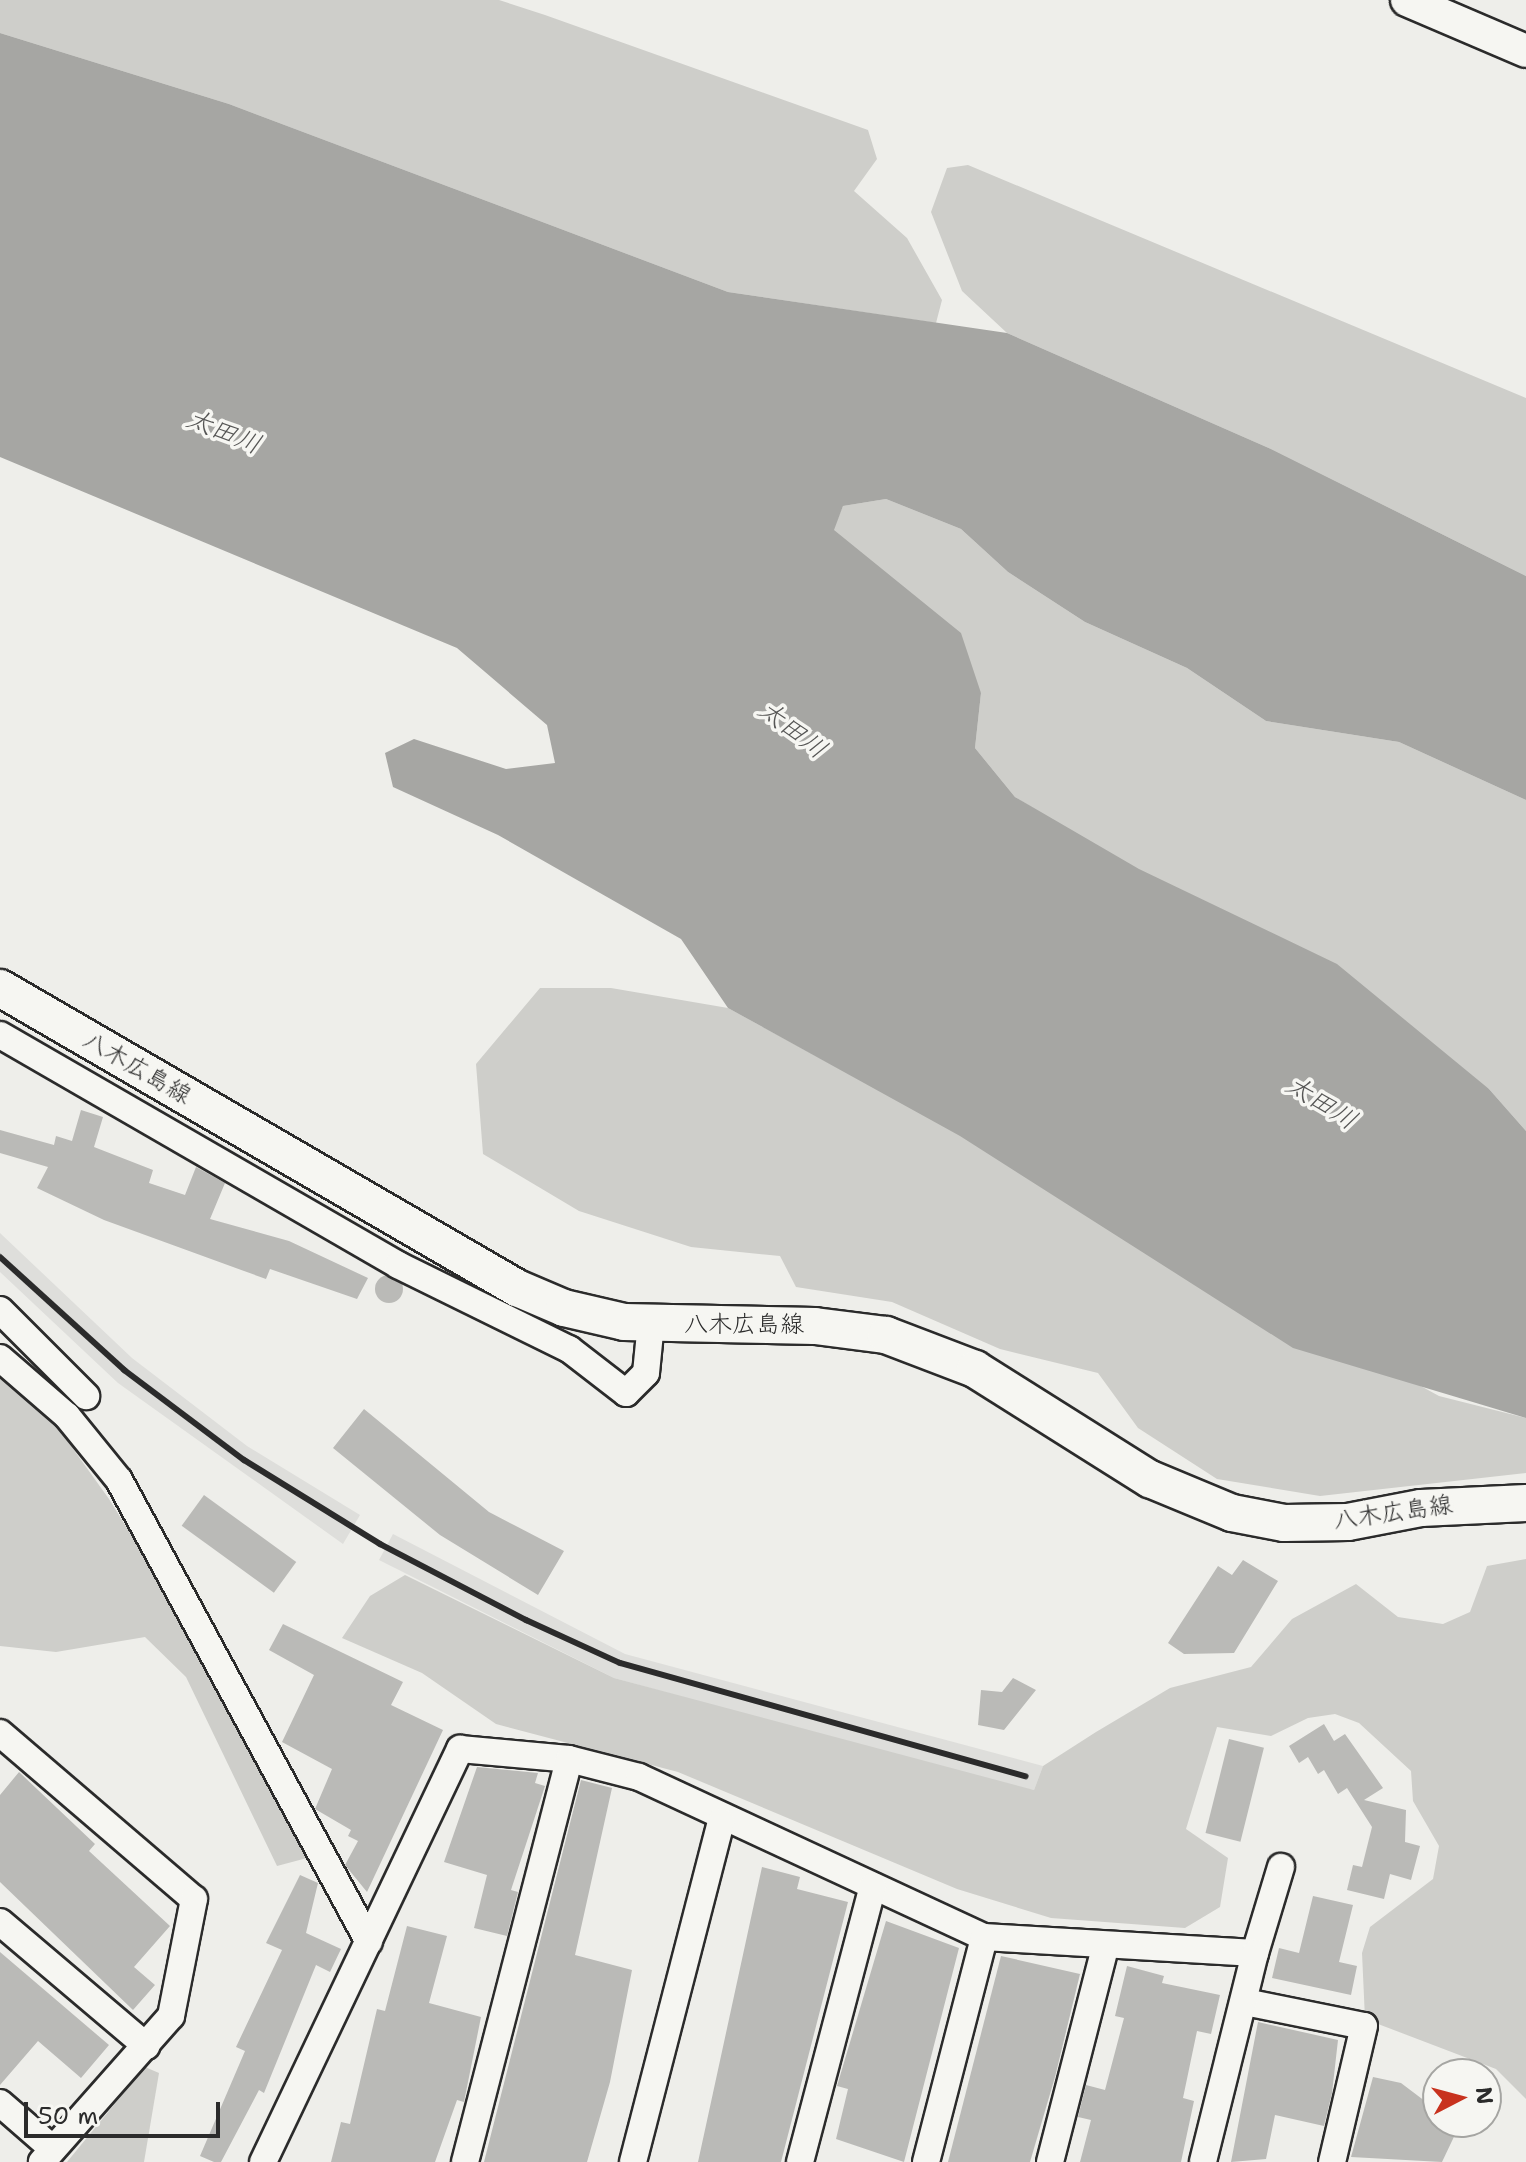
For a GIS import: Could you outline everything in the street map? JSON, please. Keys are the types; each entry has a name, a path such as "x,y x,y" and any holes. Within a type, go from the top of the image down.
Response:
{"main road":[{"name":"八木広島線","path":"0,988 517,1288 564,1308 651,1323 815,1326 886,1335 975,1369 1150,1479 1232,1513 1284,1523 1348,1522 1448,1505 1526,1503"}],"street":[{"path":"1407,0 1526,51"},
{"path":"0,1035 398,1265 569,1349 626,1393 646,1373 651,1323"},
{"path":"0,1310 86,1396"},
{"path":"0,1358 67,1416 119,1480 369,1942"},
{"path":"0,1733 194,1899 171,2016 48,2155 0,2103"},
{"path":"263,2162 460,1749 569,1759 639,1777 721,1821 984,1937 1105,1948 1255,1953"},
{"path":"465,2162 569,1759"},
{"path":"633,2162 721,1821"},
{"path":"1203,2162 1255,1953 1281,1867"},
{"path":"800,2162 873,1886"},
{"path":"0,1922 146,2046"},
{"path":"926,2162 984,1937"},
{"path":"1050,2162 1105,1948"},
{"path":"1245,2002 1364,2026 1332,2162"}],"shaded area":[{"path":"0,0 499,0 545,15 868,130 877,159 854,191 907,238 942,300 936,323 728,292 229,104 0,33"},
{"path":"968,165 1526,398 1526,576 1271,449 1007,333 962,291 931,212 947,168"},
{"path":"886,499 961,529 1008,572 1085,622 1187,668 1266,721 1399,742 1526,800 1526,1131 1489,1089 1015,797 975,748 981,693 890,582 833,530 843,506"},
{"path":"540,988 611,988 728,1008 1439,1396 1526,1418 1526,1473 1320,1496 1217,1479 1138,1428 1098,1373 1000,1349 892,1302 796,1287 780,1256 691,1247 579,1211 483,1154 476,1064"},
{"path":"0,1233 132,1358 247,1446 360,1515 343,1544 118,1383 0,1272"},
{"path":"0,1376 61,1432 109,1499 171,1599 307,1858 277,1866 186,1677 145,1637 56,1652 0,1646"},
{"path":"393,1534 625,1654 1043,1766 1034,1790 1004,1785 614,1678 379,1560"},
{"path":"1526,1559 1526,2099 1502,2075 1502,2058 1467,2058 1365,2019 1362,1953 1370,1927 1433,1879 1439,1846 1413,1801 1411,1771 1359,1723 1335,1714 1308,1718 1271,1736 1217,1727 1186,1829 1228,1858 1220,1907 1185,1928 1051,1918 957,1889 678,1772 496,1724 422,1673 342,1638 370,1596 405,1575 614,1678 1034,1790 1043,1766 1096,1732 1170,1688 1251,1667 1292,1619 1356,1584 1398,1617 1443,1624 1470,1612 1487,1566"},
{"path":"145,2067 159,2073 144,2162 67,2162"}],"water":[{"name":"太田川","path":"0,33 229,104 728,292 1007,333 1271,449 1526,576 1526,800 1399,742 1266,721 1187,668 1085,622 1008,572 961,529 886,499 843,506 834,530 961,633 981,693 975,748 1015,797 1139,869 1337,964 1489,1089 1526,1131 1526,1418 1293,1348 960,1136 728,1008 681,939 498,835 393,787 385,753 414,739 506,769 555,763 547,725 457,648 0,457"}],"building":[{"path":"81,1110 103,1117 94,1147 153,1170 149,1183 185,1195 196,1167 225,1183 210,1219 289,1241 368,1278 357,1299 270,1269 266,1279 104,1220 37,1188 48,1167 0,1153 0,1130 54,1145 56,1136 72,1141"},
{"path":"389,1275 399,1279 403,1289 399,1299 389,1303 379,1299 375,1289 379,1279"},
{"path":"364,1409 489,1512 564,1551 538,1595 440,1535 333,1448"},
{"path":"204,1495 296,1562 274,1593 182,1526"},
{"path":"1243,1560 1278,1581 1234,1653 1184,1654 1168,1643 1218,1566 1232,1575"},
{"path":"283,1624 403,1682 391,1705 443,1730 367,1892 345,1865 358,1841 348,1836 351,1830 315,1809 332,1769 282,1742 314,1675 269,1650"},
{"path":"1013,1678 1036,1690 1004,1730 978,1725 981,1690 1002,1692"},
{"path":"1324,1724 1334,1741 1345,1734 1383,1788 1364,1800 1406,1810 1405,1842 1420,1846 1411,1880 1390,1874 1384,1899 1347,1890 1353,1865 1362,1867 1372,1827 1347,1788 1338,1794 1324,1770 1318,1774 1308,1757 1299,1763 1289,1746"},
{"path":"1229,1739 1264,1748 1240,1842 1206,1833"},
{"path":"477,1767 538,1773 535,1783 545,1786 511,1890 518,1892 507,1936 474,1928 487,1875 444,1862"},
{"path":"19,1772 95,1844 89,1851 170,1926 134,1967 155,1985 133,2010 0,1882 0,1795"},
{"path":"581,1780 612,1788 575,1955 632,1970 610,2082 587,2162 484,2162"},
{"path":"762,1867 800,1877 797,1889 848,1902 781,2162 698,2162"},
{"path":"300,1875 318,1883 306,1933 341,1949 330,1972 316,1965 264,2093 259,2090 221,2162 214,2162 200,2156 245,2051 236,2047 282,1950 266,1943"},
{"path":"1313,1896 1353,1905 1339,1962 1357,1966 1351,1995 1272,1978 1279,1948 1299,1953"},
{"path":"886,1921 959,1948 904,2162 836,2139 848,2089 837,2086"},
{"path":"407,1926 447,1936 429,2003 481,2017 464,2102 457,2100 435,2162 331,2162 341,2122 350,2124 377,2009 385,2011"},
{"path":"0,1952 109,2045 81,2078 38,2041 0,2085"},
{"path":"1001,1956 1080,1974 1055,2077 1030,2162 948,2162"},
{"path":"1127,1966 1164,1976 1162,1983 1220,1995 1211,2034 1197,2031 1183,2098 1194,2101 1181,2162 1080,2162 1091,2120 1078,2117 1086,2085 1105,2090 1124,2018 1115,2016"},
{"path":"1258,2022 1338,2040 1332,2093 1324,2126 1275,2115 1266,2159 1231,2162"},
{"path":"1373,2077 1401,2083 1422,2099 1422,2138 1453,2138 1442,2162 1351,2157"}],"railway":[{"path":"0,1257 124,1370 244,1460 380,1544 526,1620 620,1663 1026,1776"}]}
